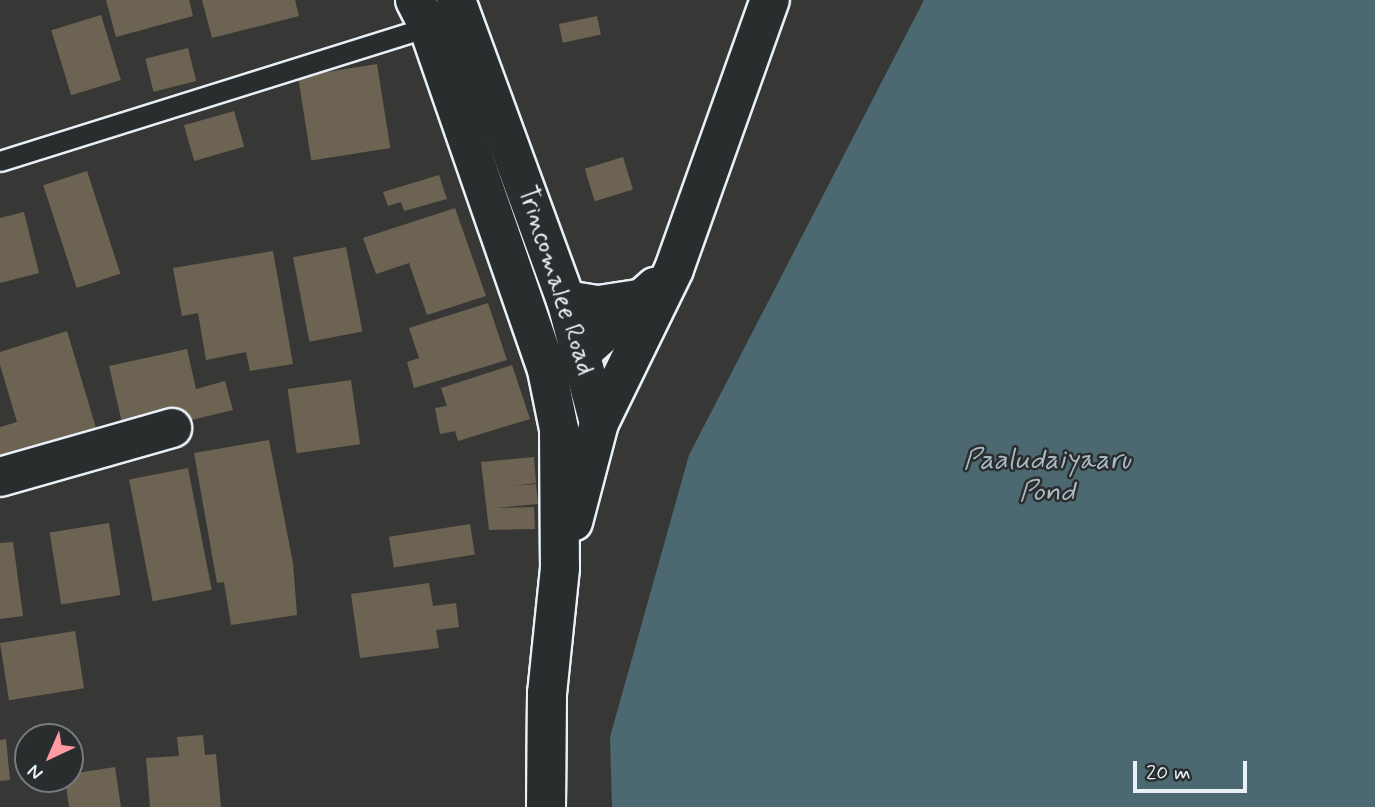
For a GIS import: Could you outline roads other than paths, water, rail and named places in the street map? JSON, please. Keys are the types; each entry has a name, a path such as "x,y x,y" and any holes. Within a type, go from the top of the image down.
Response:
{"main road":[{"path":"599,423 674,269 770,0"},
{"name":"Trincomalee Road","path":"441,10 566,300 559,429 560,568 547,693 546,807"},
{"name":"Trincomalee Road","path":"441,10 564,362 599,423 560,568"},
{"path":"564,362 644,298 674,269"},
{"path":"566,300 599,304 644,298"},
{"path":"0,477 172,428"}],"lane":[{"path":"0,161 441,10"}],"water":[{"name":"Paaludaiyaaru Pond","path":"924,0 1375,0 1375,807 612,807 610,737 689,455"}]}
